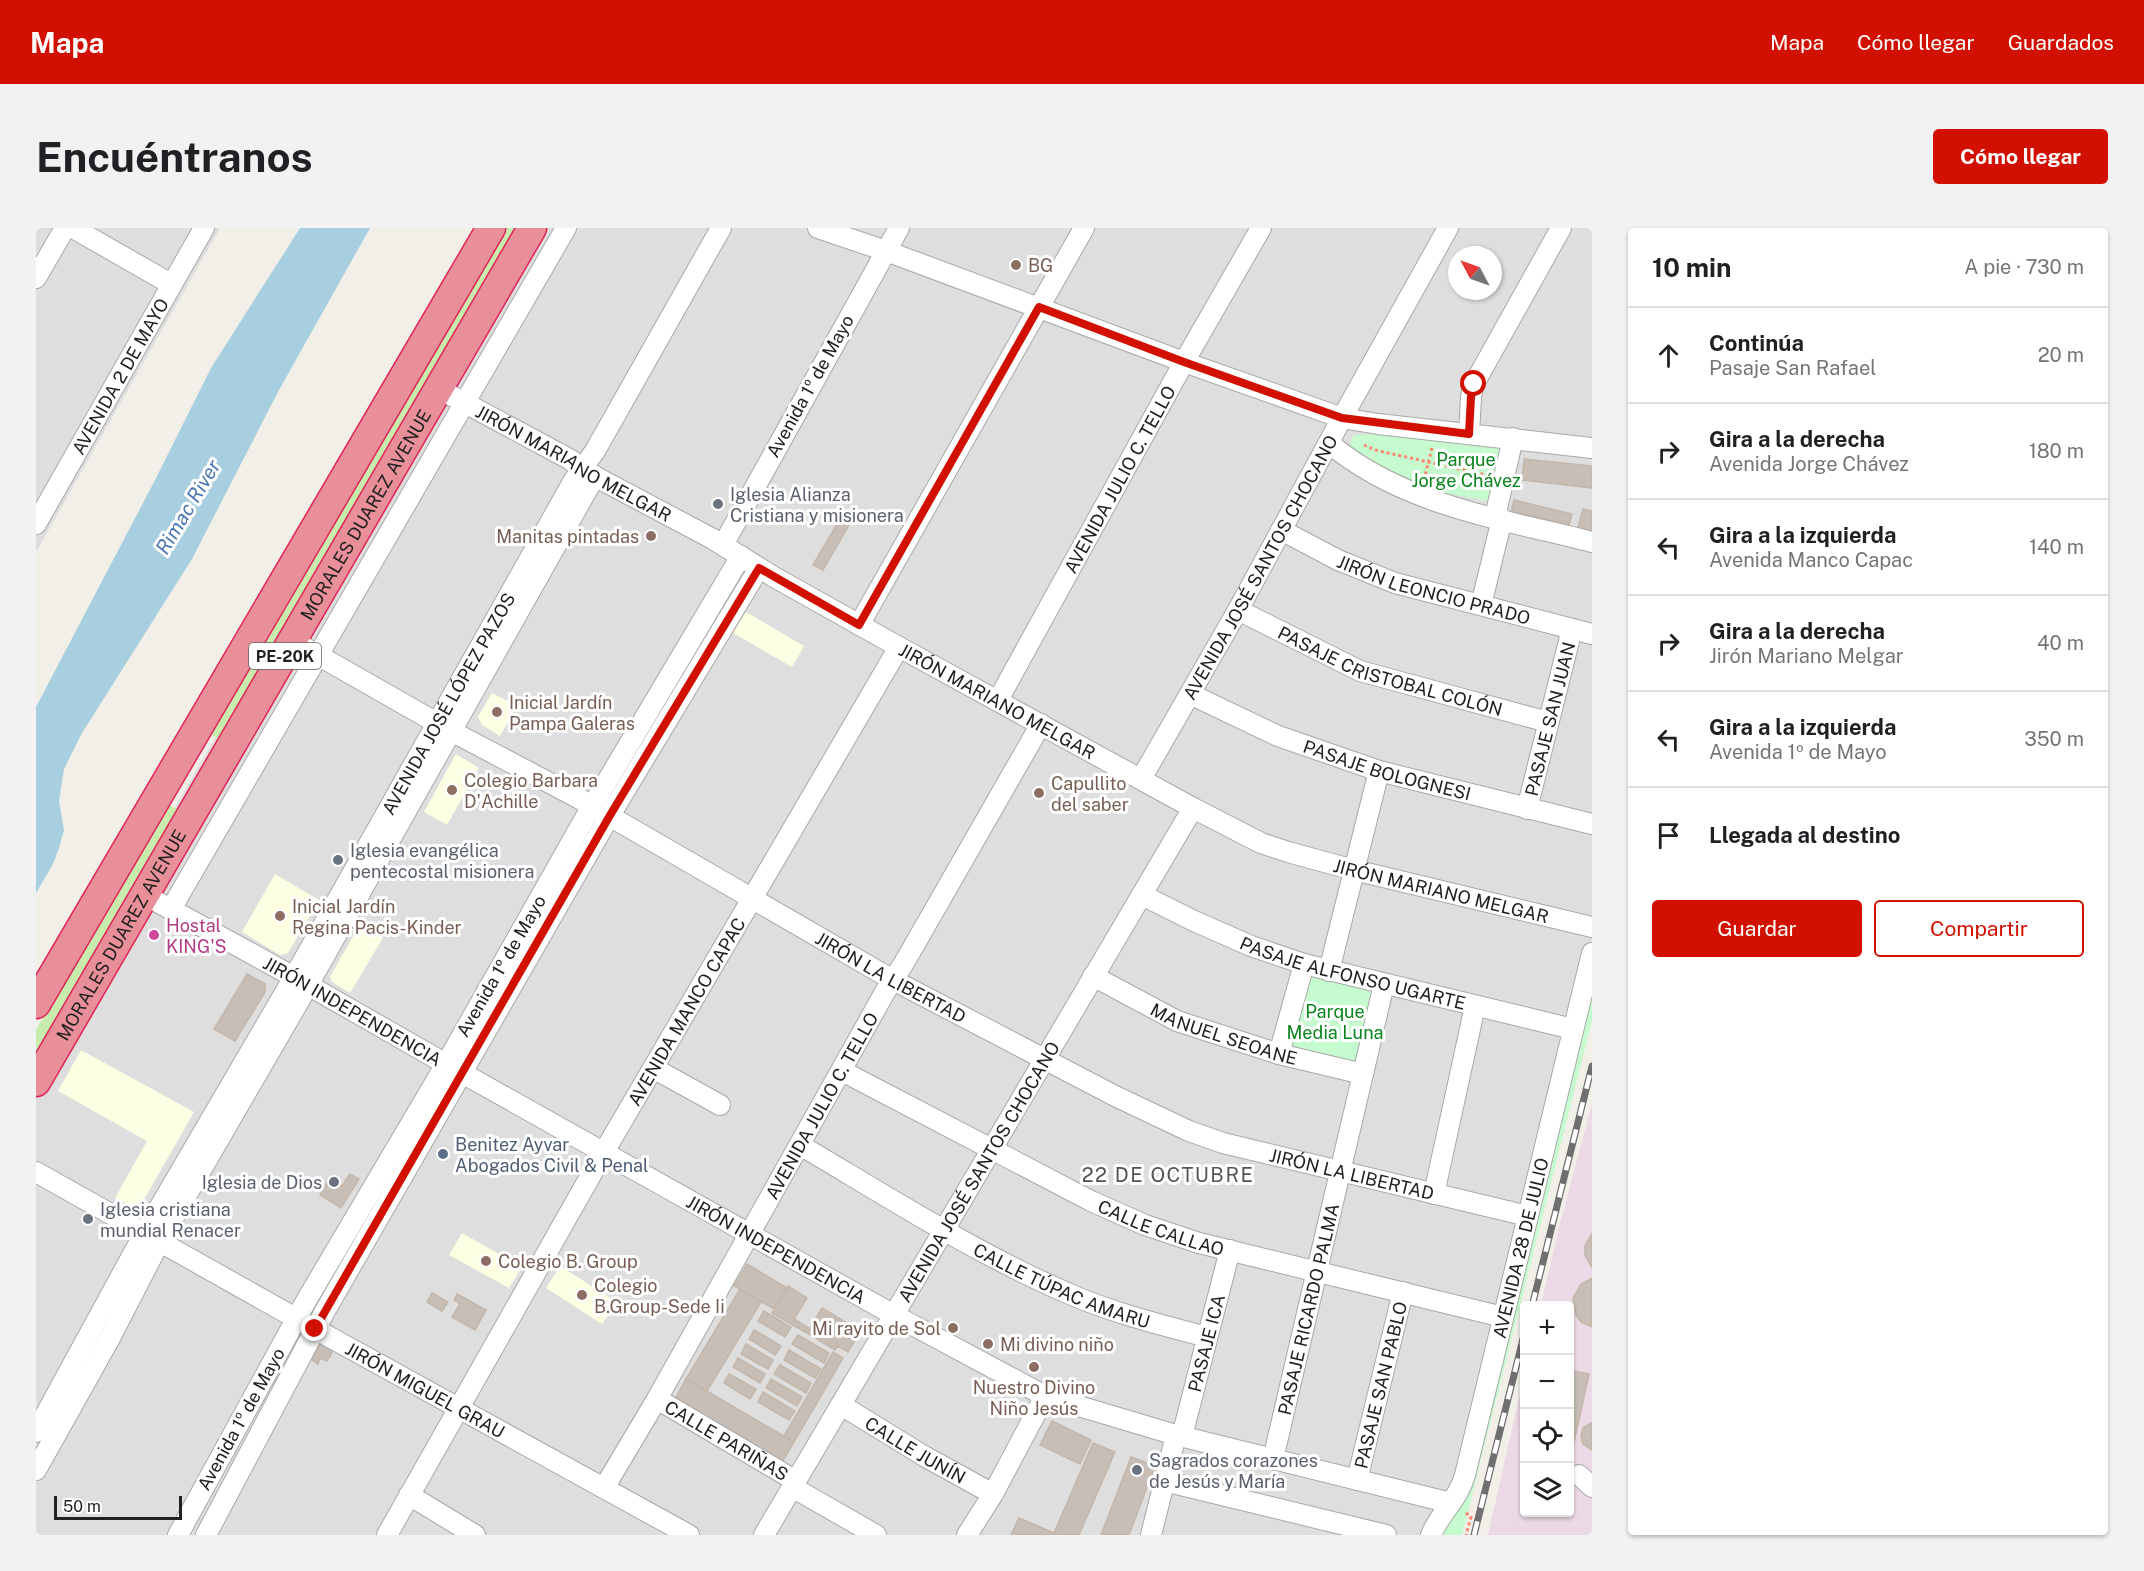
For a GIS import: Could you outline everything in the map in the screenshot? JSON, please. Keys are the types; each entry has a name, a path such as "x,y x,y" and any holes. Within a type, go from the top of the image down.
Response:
{"highway":[{"name":"MORALES DUAREZ AVENUE","path":"36,1004 491,228"},
{"name":"MORALES DUAREZ AVENUE","path":"36,1082 143,894 293,641 532,228"},
{"path":"188,746 221,762"}],"street":[{"path":"36,278 65,228"},
{"path":"73,228 171,284"},
{"name":"AVENIDA 2 DE MAYO","path":"36,524 204,228"},
{"path":"171,909 566,228"},
{"name":"AVENIDA JOSÉ LÓPEZ PAZOS","path":"36,1432 301,981 588,472 595,451 721,228"},
{"path":"818,228 1184,362 1336,431 1360,467 1395,486 1421,496 1592,542"},
{"name":"Avenida 1º de Mayo","path":"723,545 899,228"},
{"path":"859,625 1084,228"},
{"name":"AVENIDA JULIO C. TELLO","path":"998,700 1184,362 1261,228"},
{"name":"AVENIDA JOSÉ SANTOS CHOCANO","path":"1141,779 1238,610 1449,228"},
{"path":"1469,434 1474,384 1561,228"},
{"name":"JIRÓN MARIANO MELGAR","path":"439,389 723,545 859,625 1193,808 1262,843 1354,870 1592,927"},
{"path":"1336,431 1378,424 1592,448"},
{"path":"1482,605 1513,438"},
{"name":"JIRÓN LEONCIO PRADO","path":"1281,530 1366,572 1395,583 1592,634"},
{"name":"Avenida 1º de Mayo","path":"206,1535 454,1069 601,812 741,556"},
{"name":"Avenida 1º de Mayo","path":"601,812 759,568"},
{"name":"PASAJE CRISTOBAL COLÓN","path":"1238,610 1360,671 1548,722"},
{"name":"PASAJE SAN JUAN","path":"1527,809 1572,629"},
{"name":"JIRÓN LA LIBERTAD","path":"293,641 444,727 601,812 893,980 1115,1096 1189,1131 1223,1143 1528,1216"},
{"name":"AVENIDA MANCO CAPAC","path":"387,1535 604,1152 899,647"},
{"name":"PASAJE BOLOGNESI","path":"1190,694 1278,736 1379,771 1592,824"},
{"name":"AVENIDA JULIO C. TELLO","path":"604,1488 1041,724"},
{"path":"1329,970 1379,771"},
{"name":"AVENIDA JOSÉ SANTOS CHOCANO","path":"764,1535 1193,808"},
{"name":"JIRÓN INDEPENDENCIA","path":"143,894 894,1315 1045,1396 1179,1436 1451,1503"},
{"name":"PASAJE ALFONSO UGARTE","path":"1142,894 1251,946 1304,964 1573,1029"},
{"name":"AVENIDA 28 DE JULIO","path":"1431,1535 1438,1520 1462,1486 1466,1475 1592,953"},
{"path":"1279,1054 1304,964"},
{"name":"MANUEL SEOANE","path":"1093,976 1177,1022 1279,1054 1363,1074"},
{"name":"PASAJE RICARDO PALMA","path":"1273,1459 1384,984"},
{"path":"1434,1194 1475,1006"},
{"path":"653,1068 720,1105"},
{"name":"Avenida 1º de Mayo","path":"178,1535 297,1319 454,1069"},
{"name":"CALLE CALLAO","path":"842,1071 1091,1201 1145,1225 1199,1243 1503,1317"},
{"name":"CALLE TÚPAC AMARU","path":"800,1145 1009,1265 1072,1295 1136,1318 1207,1337"},
{"name":"JIRÓN MIGUEL GRAU","path":"36,1172 604,1488 653,1526 689,1535"},
{"name":"AVENIDA JOSÉ LÓPEZ PAZOS","path":"36,1470 110,1338 152,1236"},
{"name":"PASAJE ICA","path":"1151,1535 1164,1481 1179,1436 1230,1250"},
{"name":"PASAJE SAN PABLO","path":"1357,1479 1403,1292"},
{"path":"967,1535 993,1494 1045,1396"},
{"name":"CALLE PARIÑAS","path":"657,1398 876,1535"},
{"name":"CALLE JUNÍN","path":"841,1405 924,1456 993,1494"},
{"path":"1164,1481 1386,1535"},
{"path":"409,1495 475,1535"}],"path":[{"path":"1360,467 1375,450 1378,424"},
{"path":"1421,496 1435,430"},
{"path":"1336,431 1375,450 1504,479"}],"shaded area":[{"path":"36,228 220,228 36,552"},
{"path":"512,228 1592,228 1592,1003 1450,1535 36,1535 36,1046"},
{"path":"746,612 804,646 792,667 733,633"},
{"name":"Inicial Jardín Pampa Galeras","path":"492,693 517,706 500,736 482,725 478,717"},
{"name":"Colegio Barbara D'Achille","path":"456,754 479,768 447,825 424,812"},
{"name":"Inicial Jardín Regina Pacis-Kinder","path":"275,874 319,900 288,953 280,955 242,932"},
{"path":"360,924 383,938 350,993 332,982 330,977"},
{"path":"81,1050 194,1112 138,1210 115,1198 147,1141 58,1091"},
{"path":"1592,1104 1592,1535 1488,1535 1520,1394 1520,1517 1574,1517 1574,1301 1542,1301"},
{"name":"Colegio B. Group","path":"462,1233 522,1267 509,1288 449,1255"},
{"name":"Colegio B.Group-Sede Ii","path":"560,1266 617,1302 602,1324 546,1288"}],"green space":[{"path":"499,228 522,228 225,742 210,734"},
{"name":"Parque Jorge Chávez","path":"1377,434 1502,446 1489,501 1432,491 1352,451 1350,443 1354,435"},
{"path":"171,806 177,810 36,1062 36,1030 164,810"},
{"name":"Parque Media Luna","path":"1311,975 1379,991 1360,1067 1291,1048"},
{"path":"1592,980 1592,1021 1462,1535 1436,1535 1459,1495"}],"water":[{"name":"Rimac River","path":"300,228 370,228 279,390 192,559 82,733 64,769 59,801 64,830 59,848 53,864 36,893 36,707 211,368"}],"building":[{"path":"1524,459 1592,466 1592,488 1522,480"},
{"path":"1514,500 1572,514 1569,525 1511,511"},
{"path":"1583,509 1592,511 1592,532 1578,528"},
{"path":"845,510 854,516 823,570 813,565"},
{"path":"247,974 265,984 265,992 235,1041 214,1029"},
{"path":"350,1174 359,1179 341,1208 320,1195 329,1179 342,1186"},
{"path":"1592,1233 1592,1268 1585,1255 1585,1246"},
{"path":"747,1264 787,1288 774,1309 734,1286"},
{"path":"1592,1278 1592,1327 1581,1322 1576,1315 1573,1298 1581,1284"},
{"path":"788,1286 807,1298 791,1324 772,1313"},
{"path":"740,1289 761,1302 707,1391 686,1379"},
{"path":"432,1293 448,1302 442,1311 427,1302"},
{"path":"457,1294 486,1310 475,1330 452,1317 460,1304 454,1300"},
{"path":"822,1308 850,1325 848,1327 859,1334 848,1352 838,1346 835,1350 807,1333"},
{"path":"764,1311 791,1327 785,1337 758,1321"},
{"path":"794,1319 810,1329 807,1333 791,1324"},
{"path":"754,1330 781,1346 775,1355 749,1339"},
{"path":"798,1335 829,1353 824,1363 792,1344"},
{"path":"318,1339 334,1349 327,1361 320,1358 318,1364 311,1359 309,1362"},
{"path":"746,1344 773,1360 768,1369 741,1354"},
{"path":"789,1350 821,1369 815,1378 784,1360"},
{"path":"833,1352 843,1358 794,1442 784,1436"},
{"path":"738,1358 765,1374 760,1383 733,1367"},
{"path":"780,1365 811,1383 806,1393 774,1374"},
{"path":"1574,1371 1589,1374 1574,1442"},
{"path":"729,1374 756,1389 750,1399 724,1383"},
{"path":"686,1379 794,1442 782,1462 675,1399"},
{"path":"771,1379 802,1397 797,1406 766,1388"},
{"path":"763,1392 795,1411 789,1420 758,1402"},
{"path":"1052,1421 1091,1440 1080,1464 1040,1445"},
{"path":"1591,1423 1592,1450 1583,1444 1581,1436 1583,1428"},
{"path":"1093,1443 1115,1452 1079,1535 1058,1535 1054,1533"},
{"path":"1131,1457 1155,1466 1129,1535 1101,1535"},
{"path":"1019,1518 1054,1533 1058,1535 1011,1535"}],"railway":[{"path":"1533,1301 1592,1066"},
{"path":"1474,1535 1520,1351"}],"place":[{"name":"BG","path":"1016,265"},
{"name":"Iglesia Alianza Cristiana y misionera","path":"718,504"},
{"name":"Manitas pintadas","path":"651,536"},
{"name":"Inicial Jardín Pampa Galeras","path":"497,712"},
{"name":"Colegio Barbara D'Achille","path":"452,790"},
{"name":"Capullito del saber","path":"1039,793"},
{"name":"Iglesia evangélica pentecostal misionera","path":"338,860"},
{"name":"Inicial Jardín Regina Pacis-Kinder","path":"280,916"},
{"name":"Hostal KING'S","path":"154,935"},
{"name":"Benitez Ayvar Abogados Civil & Penal","path":"443,1154"},
{"name":"Iglesia de Dios","path":"334,1182"},
{"name":"Iglesia cristiana mundial Renacer","path":"88,1219"},
{"name":"Colegio B. Group","path":"486,1261"},
{"name":"Colegio B.Group-Sede Ii","path":"582,1295"},
{"name":"Mi rayito de Sol","path":"953,1328"},
{"name":"Mi divino niño","path":"988,1344"},
{"name":"Nuestro Divino Niño Jesús","path":"1034,1367"},
{"name":"Sagrados corazones de Jesús y María","path":"1137,1470"}],"district":[{"name":"22 DE OCTUBRE","path":"1168,1175"}],"route":[{"path":"315,1329 609,817 759,568 859,625 1039,307 1342,418 1469,434 1474,384"}]}
